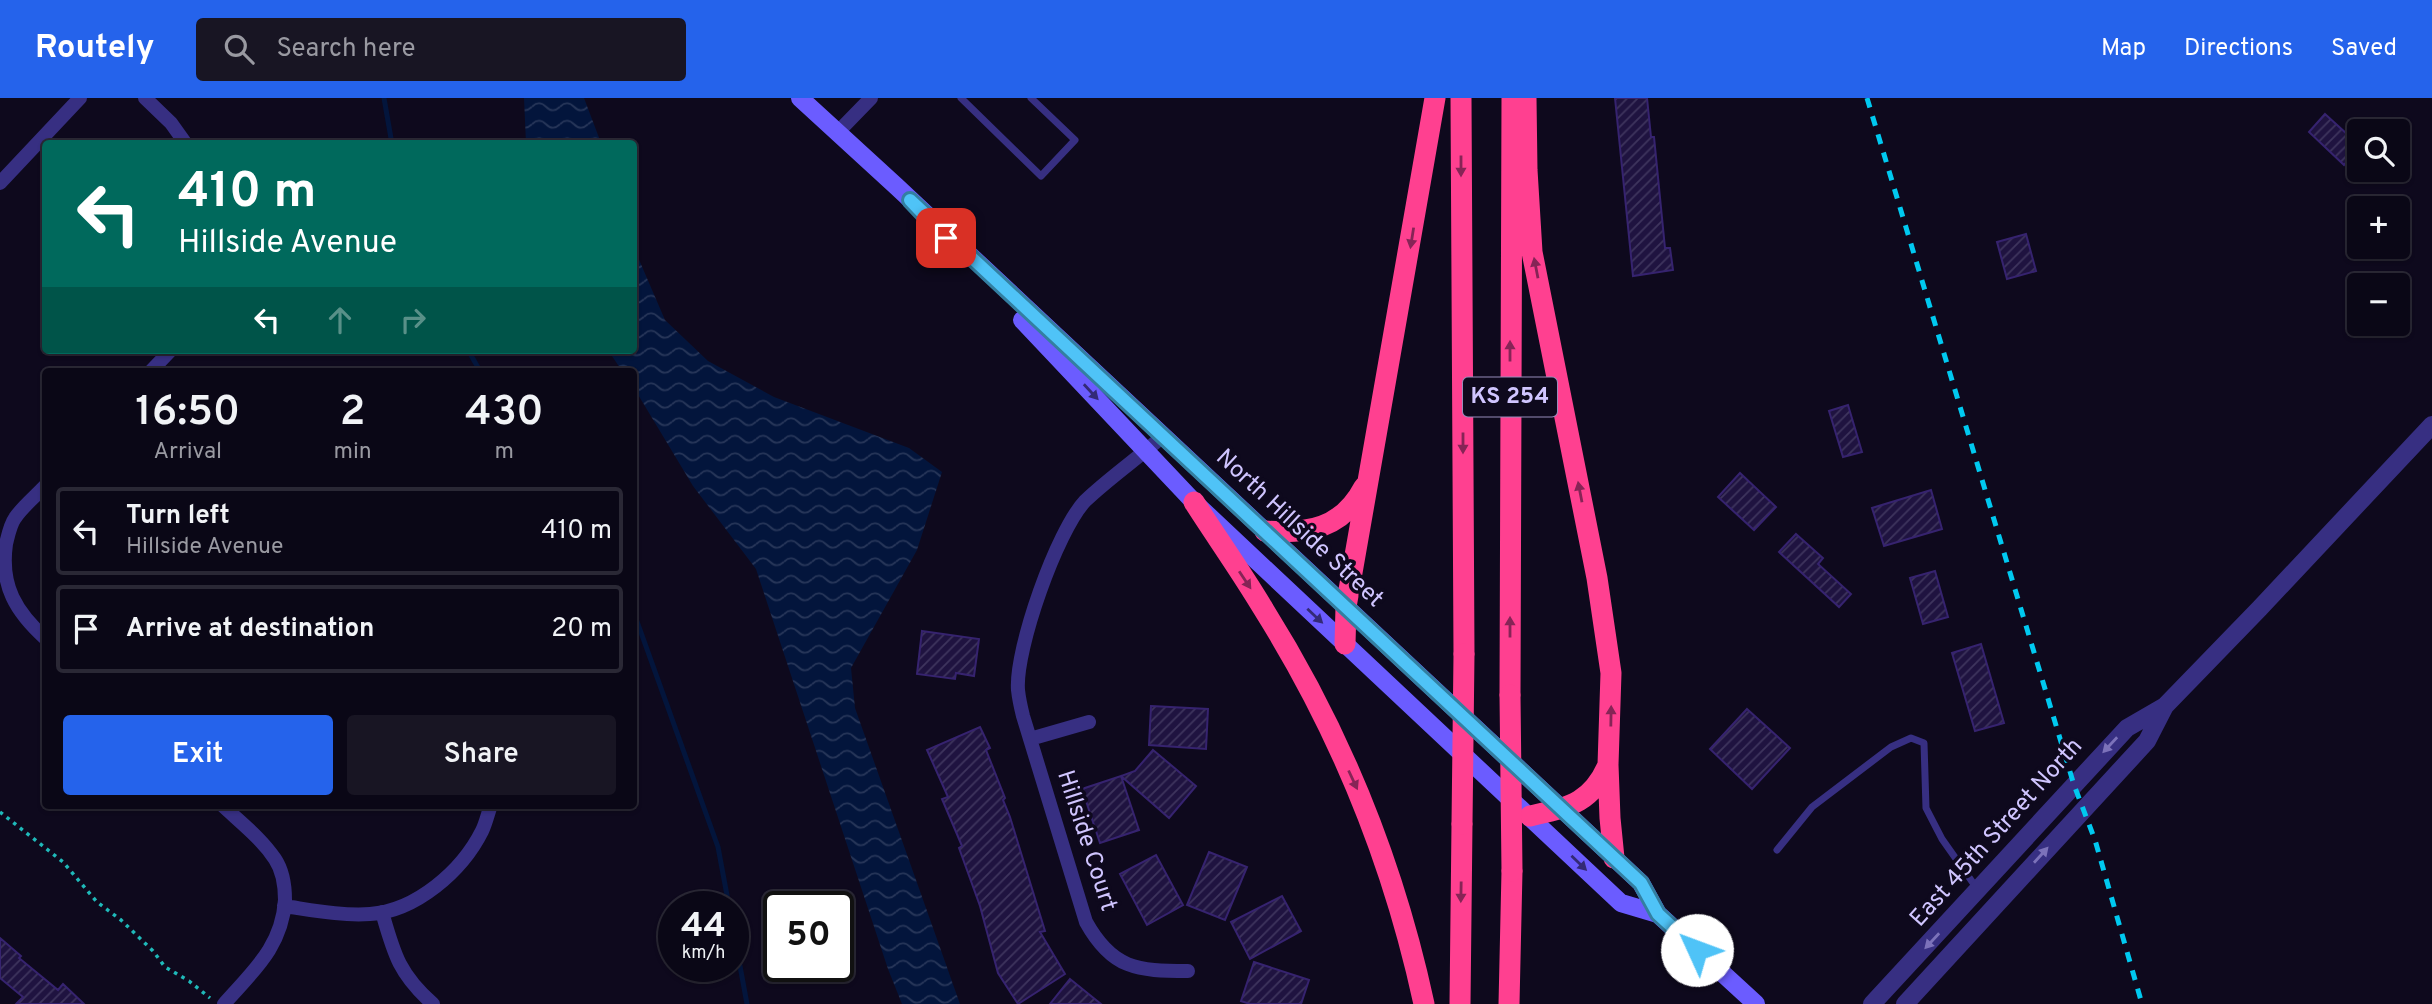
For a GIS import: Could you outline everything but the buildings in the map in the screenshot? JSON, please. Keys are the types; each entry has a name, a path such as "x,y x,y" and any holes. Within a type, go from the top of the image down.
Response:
{"highway":[{"path":"1345,644 1346,607 1436,98"},
{"name":"KS 254","path":"1460,1004 1464,654 1461,98"},
{"name":"KS 254","path":"1509,1004 1512,872 1511,98"},
{"path":"1526,98 1527,180 1532,252 1597,579 1611,673 1608,765 1614,858"},
{"path":"1265,531 1295,533 1315,529 1333,521 1349,509 1367,482"},
{"path":"1194,502 1265,611 1306,682 1359,791 1386,864 1411,945 1424,1004"},
{"path":"1530,816 1561,809 1579,801 1599,784 1608,765"}],"main road":[{"name":"North Hillside Street","path":"800,98 1641,883 1658,914 1756,1004"},
{"path":"910,200 1194,502 1621,903 1658,914"}],"street":[{"path":"0,183 80,98"},
{"path":"145,98 183,140"},
{"path":"838,132 872,98"},
{"path":"154,368 167,354"},
{"name":"East 45th Street North","path":"1872,1004 2127,728 2165,706 2432,425"},
{"name":"Hillside Court","path":"1163,436 1085,502 1071,520 1027,627 1018,690 1030,739 1086,922 1096,940 1109,954 1137,969 1188,971"},
{"path":"42,489 14,519 1,559 9,596 20,615 42,635"},
{"name":"East 45th Street North","path":"1905,1004 2147,741 2165,706"},
{"path":"1030,739 1088,722"},
{"path":"224,1004 261,963 276,940 284,906 282,877 275,859 226,809"},
{"path":"284,906 369,914 393,910 420,897 446,877 483,830 490,809"},
{"path":"382,912 402,970 419,992 433,1004"}],"lane":[{"path":"961,98 1041,176 1075,140 1031,98"},
{"path":"1777,850 1812,807 1891,747 1911,738 1924,743 1926,808 1942,839 1979,891"}],"path":[{"path":"0,812 63,862 97,902 121,920 153,951 165,967 189,981 216,1004"}],"water":[{"path":"524,98 584,98 600,140 526,140"},
{"path":"637,255 665,320 708,361 774,397 909,448 942,472 917,550 851,668 855,708 960,1004 902,1004 888,969 756,569 693,486 637,393 637,368 620,368 611,354 637,354"}],"waterway":[{"path":"384,98 391,140"},
{"path":"470,354 478,368"},
{"path":"637,621 718,847 726,891"},
{"path":"743,982 747,1004"}],"railway":[{"path":"1867,98 2074,785 2095,840 2142,1004"}],"route":[{"path":"946,238 910,200 1641,883 1658,914 1697,950"}]}
